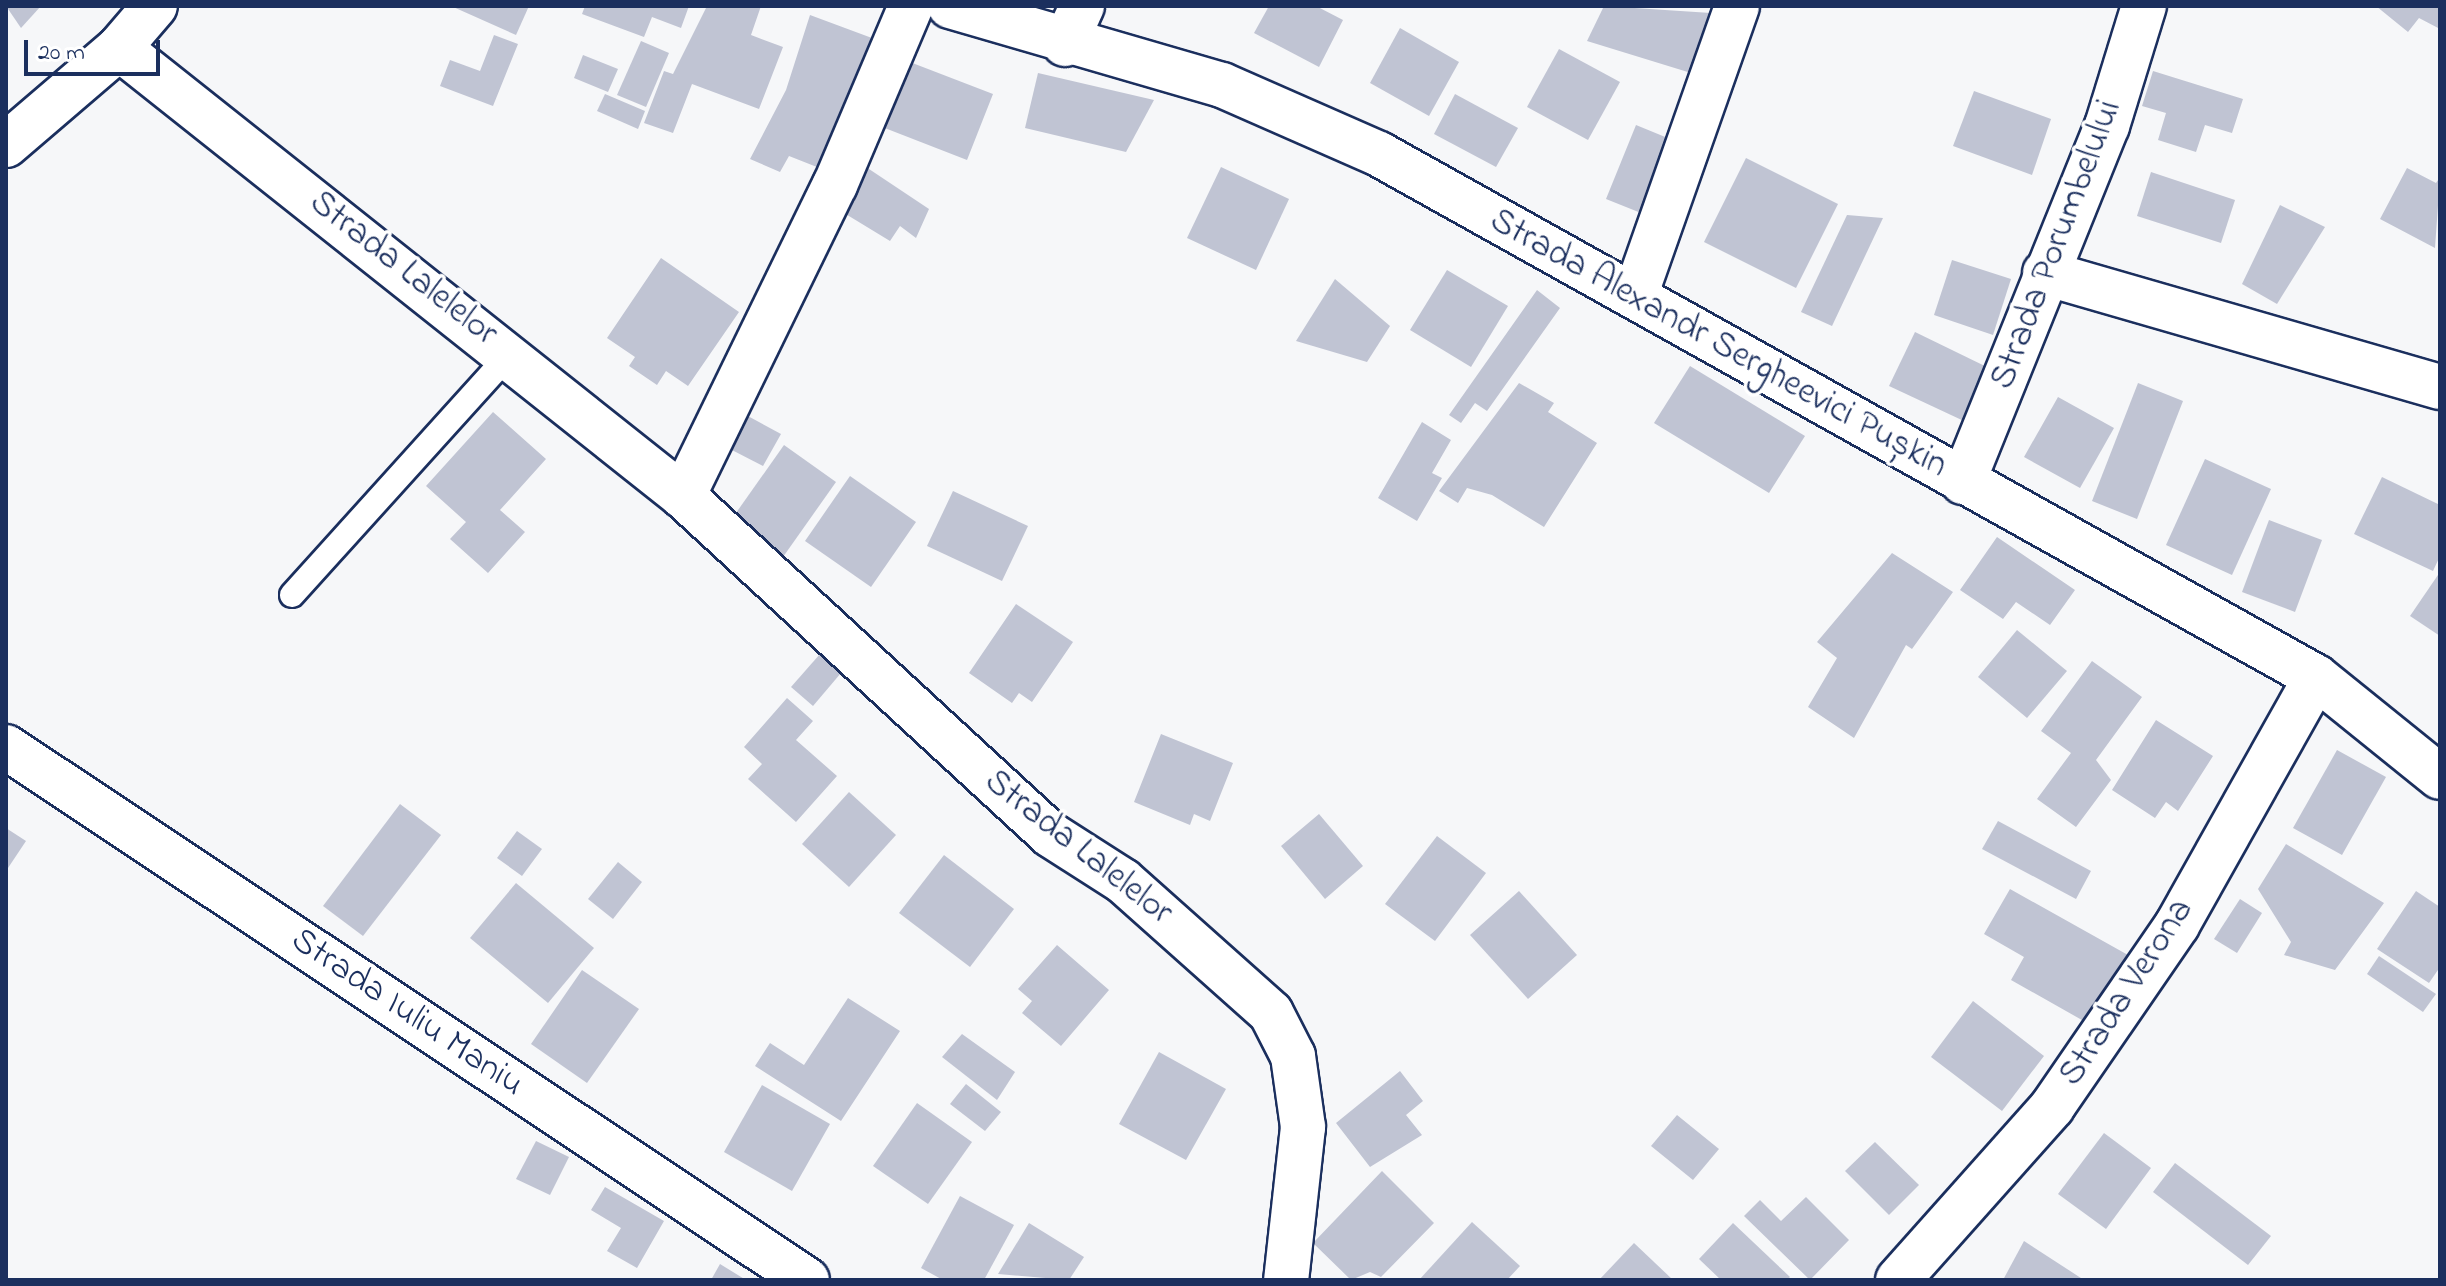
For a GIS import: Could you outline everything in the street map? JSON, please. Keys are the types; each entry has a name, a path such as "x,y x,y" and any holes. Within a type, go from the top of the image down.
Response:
{"street":[{"path":"6,145 119,48 155,6"},
{"path":"683,496 835,185 911,6"},
{"name":"Strada Alexandr Sergheevici Pușkin","path":"950,6 1074,25 1379,154 2316,677 2440,777"},
{"path":"1635,296 1737,6"},
{"name":"Strada Porumbelului","path":"1963,482 2107,126 2144,6"},
{"name":"Strada Lalelelor","path":"119,48 511,353 683,496 1051,835 1123,881 1271,1013 1293,1056 1303,1127 1286,1280"},
{"path":"2045,273 2440,387"},
{"name":"Strada Verona","path":"1898,1280 2052,1107 2177,925 2316,677"},
{"name":"Strada Iuliu Maniu","path":"6,747 807,1280"}],"lane":[{"path":"292,595 511,353"}],"building":[{"path":"6,6 41,6 21,28"},
{"path":"451,6 529,6 516,35"},
{"path":"585,6 689,6 681,28 652,17 644,37 582,14"},
{"path":"707,6 761,6 751,35 783,47 759,109 692,84 673,133 644,123 664,71 673,74"},
{"path":"1269,6 1316,6 1343,20 1319,67 1254,33"},
{"path":"1604,6 1711,13 1691,73 1587,41"},
{"path":"2376,6 2440,6 2440,29 2419,18 2408,32"},
{"path":"810,15 880,41 827,171 789,156 780,172 750,159 786,90"},
{"path":"1400,28 1459,62 1429,116 1370,83"},
{"path":"494,35 518,44 493,106 440,86 450,60 480,71"},
{"path":"641,41 669,53 646,107 617,95"},
{"path":"1559,49 1620,82 1588,140 1527,107"},
{"path":"583,55 618,69 608,92 574,78"},
{"path":"902,59 993,94 967,160 877,125"},
{"path":"2153,71 2243,99 2232,133 2205,125 2196,152 2158,140 2166,113 2142,106"},
{"path":"1038,73 1154,100 1126,152 1025,128"},
{"path":"1974,91 2051,119 2032,175 1953,146"},
{"path":"605,94 645,111 638,129 597,111"},
{"path":"1455,94 1518,128 1496,167 1434,134"},
{"path":"1636,125 1675,141 1646,215 1606,199"},
{"path":"1746,158 1838,204 1796,288 1704,242"},
{"path":"866,167 929,209 916,238 900,226 890,241 844,213"},
{"path":"1221,167 1289,199 1256,270 1187,238"},
{"path":"2407,168 2436,183 2440,177 2435,248 2380,219"},
{"path":"2151,172 2235,200 2221,243 2137,216"},
{"path":"2280,205 2325,227 2277,304 2242,284"},
{"path":"1847,215 1883,218 1832,326 1801,312"},
{"path":"661,258 739,312 688,386 666,371 657,385 629,366 635,357 607,338"},
{"path":"1952,260 2011,279 1993,335 1934,315"},
{"path":"1447,270 1508,306 1471,367 1410,330"},
{"path":"1335,279 1390,326 1367,362 1296,341"},
{"path":"1537,290 1560,308 1487,411 1475,403 1461,423 1449,415"},
{"path":"1915,332 1991,369 1966,422 1889,386"},
{"path":"1690,366 1805,436 1769,493 1654,423"},
{"path":"1519,383 1554,403 1548,412 1597,443 1544,527 1492,495 1467,488 1458,503 1439,491"},
{"path":"2138,383 2183,401 2137,519 2092,501"},
{"path":"2058,397 2114,428 2080,488 2024,457"},
{"path":"493,412 546,459 500,510 525,532 488,573 450,539 466,522 426,486"},
{"path":"746,415 781,434 763,466 728,448"},
{"path":"1422,422 1451,440 1432,473 1442,478 1417,521 1378,498"},
{"path":"784,445 836,482 783,557 731,520"},
{"path":"2205,459 2271,489 2232,575 2166,545"},
{"path":"850,476 916,522 871,587 805,541"},
{"path":"2382,477 2440,505 2440,556 2433,571 2354,534"},
{"path":"953,491 1028,526 1002,581 927,546"},
{"path":"2269,520 2322,540 2295,612 2242,592"},
{"path":"1997,537 2075,590 2050,625 2016,602 2003,619 1960,590"},
{"path":"1892,553 1953,592 1912,649 1906,645 1854,738 1808,707 1837,658 1817,642"},
{"path":"2440,572 2440,636 2410,616"},
{"path":"1016,604 1073,642 1032,702 1019,693 1012,703 969,673"},
{"path":"2017,630 2067,671 2027,718 1978,677"},
{"path":"820,654 841,673 813,706 791,687"},
{"path":"2092,661 2142,697 2096,760 2111,780 2076,827 2037,799 2071,753 2041,731"},
{"path":"787,698 813,721 796,740 837,776 796,822 748,779 762,764 744,747"},
{"path":"2156,720 2213,756 2178,811 2166,802 2155,818 2112,790"},
{"path":"1161,734 1233,763 1210,821 1194,814 1190,825 1134,802"},
{"path":"2337,750 2386,777 2342,855 2293,828"},
{"path":"849,792 896,835 849,887 802,844"},
{"path":"400,804 441,835 363,936 323,906"},
{"path":"1319,814 1363,866 1325,899 1281,846"},
{"path":"1998,821 2091,871 2076,899 1982,849"},
{"path":"6,828 26,841 6,871"},
{"path":"517,831 542,849 522,876 497,858"},
{"path":"1437,836 1486,873 1435,941 1385,904"},
{"path":"2286,844 2384,903 2335,970 2284,955 2291,942 2258,889"},
{"path":"944,855 1014,909 970,967 899,913"},
{"path":"618,862 642,882 613,919 588,899"},
{"path":"516,883 594,948 548,1003 470,938"},
{"path":"2010,889 2128,955 2089,1024 2011,980 2024,957 1984,934"},
{"path":"1519,891 1577,955 1528,999 1470,935"},
{"path":"2416,891 2440,907 2440,967 2429,983 2377,949"},
{"path":"2240,899 2262,913 2237,953 2214,939"},
{"path":"1057,945 1109,990 1061,1046 1022,1013 1032,1001 1018,989"},
{"path":"2379,956 2436,994 2423,1012 2367,974"},
{"path":"582,970 639,1009 587,1083 531,1044"},
{"path":"848,998 900,1031 841,1121 755,1066 770,1043 804,1065"},
{"path":"1973,1001 2044,1056 2002,1111 1931,1057"},
{"path":"962,1034 1015,1072 997,1100 942,1057"},
{"path":"1159,1052 1226,1089 1186,1160 1119,1124"},
{"path":"1400,1071 1423,1101 1406,1115 1422,1135 1370,1167 1336,1123"},
{"path":"966,1084 1001,1112 985,1131 950,1104"},
{"path":"762,1085 830,1124 792,1191 724,1152"},
{"path":"917,1103 972,1142 928,1204 873,1166"},
{"path":"1677,1115 1719,1149 1693,1180 1651,1146"},
{"path":"2104,1133 2151,1168 2106,1229 2058,1194"},
{"path":"536,1141 569,1157 550,1195 516,1179"},
{"path":"1875,1142 1919,1185 1889,1215 1845,1171"},
{"path":"2175,1163 2271,1236 2248,1265 2153,1192"},
{"path":"1382,1171 1434,1223 1381,1277 1370,1272 1351,1280 1313,1243"},
{"path":"605,1187 664,1221 637,1268 607,1251 621,1228 591,1210"},
{"path":"960,1196 1014,1225 984,1280 943,1280 921,1268"},
{"path":"1806,1197 1849,1240 1810,1280 1744,1216 1760,1200 1781,1221"},
{"path":"1472,1222 1520,1266 1507,1280 1419,1280"},
{"path":"1029,1223 1084,1257 1069,1280 998,1274"},
{"path":"1733,1223 1790,1277 1787,1280 1721,1280 1699,1259"},
{"path":"2024,1241 2084,1280 2003,1280"},
{"path":"1634,1243 1673,1280 1599,1280"},
{"path":"720,1264 746,1280 711,1280"}]}
